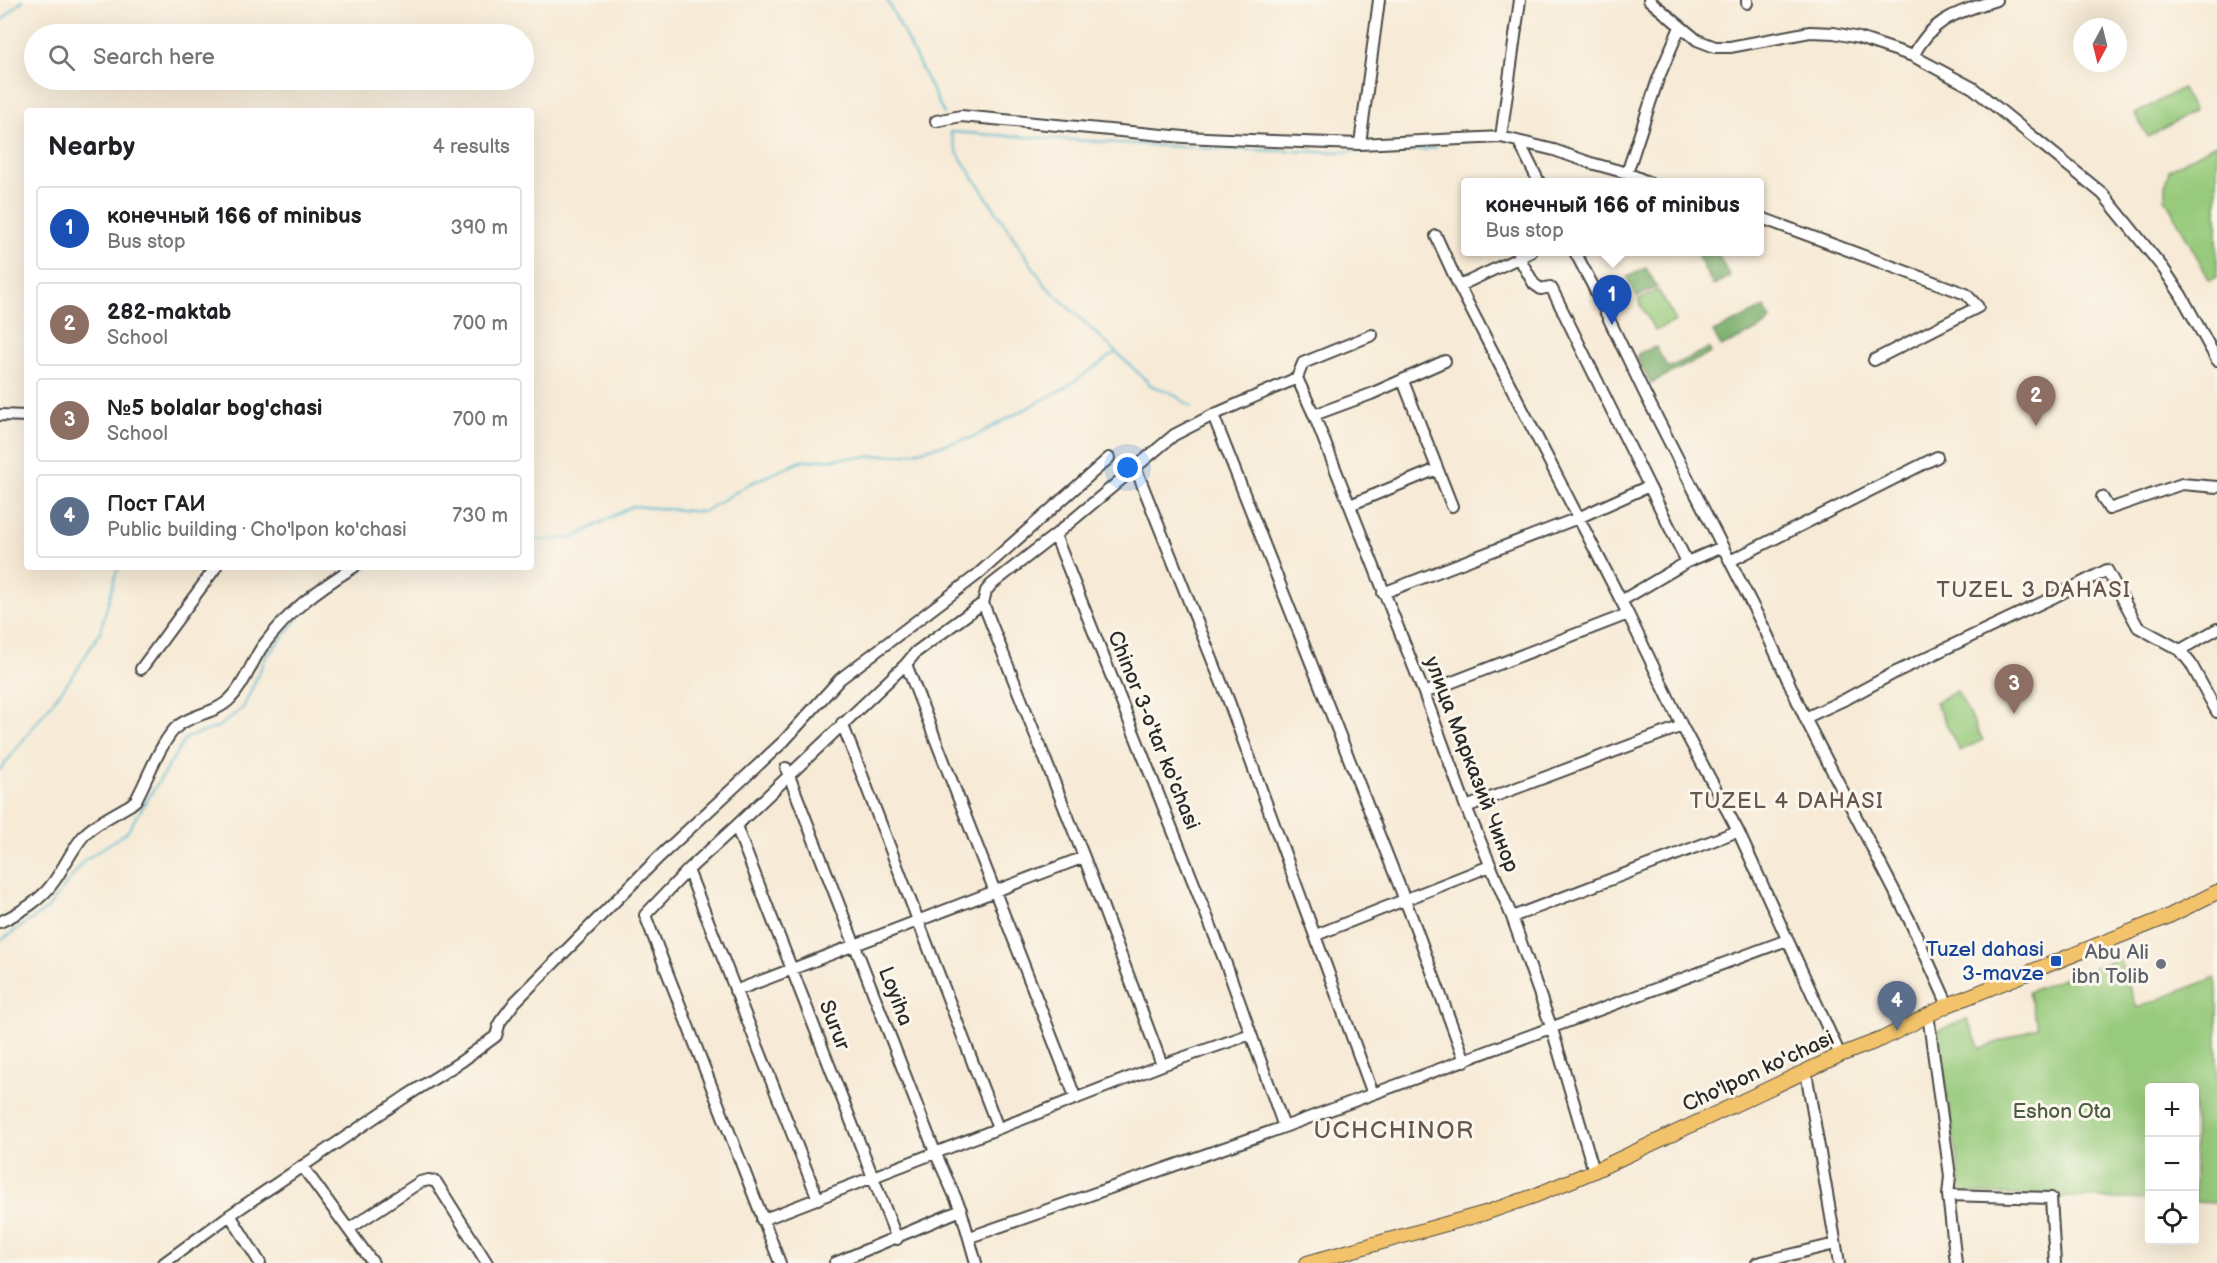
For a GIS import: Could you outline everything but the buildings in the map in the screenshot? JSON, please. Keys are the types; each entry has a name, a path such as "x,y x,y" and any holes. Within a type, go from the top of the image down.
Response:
{"main road":[{"name":"Cho'lpon ko'chasi","path":"1307,1263 1485,1213 1534,1196 1594,1171 1840,1055 1882,1039 1948,1005 2167,916 2217,892"}],"street":[{"path":"1360,144 1379,0"},
{"path":"1501,137 1520,0"},
{"path":"1649,0 1697,40 1715,47 1730,47 1803,33 1824,32 1859,38 1913,56 1953,76 1991,102 2103,194 2163,268 2181,295 2217,360"},
{"path":"1913,56 1922,40 1936,25 1965,10 1996,0"},
{"path":"1627,173 1658,79 1680,27"},
{"path":"936,121 961,116 1184,137 1360,144 1501,137 1554,150 1638,178"},
{"path":"1519,141 1537,178"},
{"path":"1764,218 1966,294 1978,307 1874,360"},
{"path":"1436,236 1628,614 1682,726 1738,831 1840,1055"},
{"path":"1458,283 1518,256 1534,284 1541,288 1550,287 1552,289 1687,562"},
{"path":"1577,256 1766,632 1805,718 1909,919 1948,1005"},
{"path":"1162,1065 1084,857 983,603 986,591 1136,469 1174,435 1297,378 1303,363 1371,335"},
{"path":"1314,415 1402,381 1445,361"},
{"name":"улица Марказий Чинор","path":"1297,378 1350,505 1466,807 1512,917 1552,1029 1594,1171"},
{"path":"1402,381 1452,506"},
{"path":"0,415 24,416"},
{"path":"1213,415 1405,901 1465,1061"},
{"path":"1730,561 1937,457"},
{"path":"164,1263 230,1215 455,1066 496,1036 500,1022 515,1002 660,857 784,741 840,679 977,575 1108,458"},
{"path":"1136,469 1228,699 1373,1094"},
{"path":"1350,505 1437,470"},
{"path":"2102,497 2109,509 2182,484 2217,487"},
{"path":"1383,593 1578,518 1649,486"},
{"path":"1056,505 1068,524"},
{"name":"Chinor 3-o'tar ko'chasi","path":"1055,535 1227,964 1284,1127"},
{"path":"1621,601 1687,562 1722,547"},
{"path":"141,669 214,570"},
{"path":"0,922 17,914 42,895 89,830 130,806 136,800 176,728 189,719 213,711 230,699 262,648 296,608 319,588 349,570"},
{"path":"1805,718 2107,570 2138,627 2180,650 2191,664 2217,712"},
{"path":"780,1263 645,915 688,870 736,826 788,771 906,664 916,652 983,603"},
{"path":"1424,693 1628,614"},
{"path":"2180,650 2217,629"},
{"path":"906,664 1076,1099"},
{"path":"842,723 998,1128"},
{"path":"1466,807 1682,726"},
{"name":"Loyiha","path":"788,771 935,1152 961,1210 976,1263"},
{"name":"Surur","path":"736,826 897,1239"},
{"path":"1512,917 1738,831"},
{"path":"735,992 1084,857"},
{"path":"1316,935 1490,866"},
{"path":"688,870 818,1199"},
{"path":"970,1237 1284,1127 1787,940"},
{"path":"1928,1014 1950,1176 1948,1195 1956,1263"},
{"path":"762,1220 1162,1065 1251,1034"},
{"path":"1806,1072 1839,1263"},
{"path":"302,1166 373,1263"},
{"path":"350,1229 420,1182 429,1180 436,1182 487,1263"},
{"path":"1948,1195 2051,1198 2055,1263"},
{"path":"835,1263 897,1239 961,1210"},
{"path":"230,1215 260,1263"},
{"path":"1757,1263 1835,1244"}],"green space":[{"path":"2182,88 2194,111 2148,137 2135,114"},
{"path":"2217,143 2217,277 2210,281 2165,198 2165,186 2169,170"},
{"path":"1698,256 1719,256 1730,277 1713,286"},
{"path":"1646,268 1657,287 1637,297 1627,277"},
{"path":"1658,290 1676,321 1655,331 1638,300"},
{"path":"1765,307 1770,319 1766,326 1721,347 1713,332"},
{"path":"1656,347 1668,368 1709,348 1711,353 1651,383 1636,357 1639,353"},
{"path":"1957,691 1983,740 1960,751 1935,702"},
{"name":"Eshon Ota","path":"2119,958 2137,1008 2214,978 2217,989 2217,1203 2199,1202 2199,1083 2145,1083 2145,1200 1962,1193 1937,1031 1967,1019 1980,1049 2038,1027 2028,992"}],"waterway":[{"path":"0,22 23,0"},
{"path":"887,0 944,114"},
{"path":"1192,407 1170,392 1152,386 1045,285 958,154 950,132 1212,149 1324,152 1423,150 1437,147"},
{"path":"534,541 573,538 632,506 703,512 751,483 802,461 906,454 971,438 1065,388 1116,352"},
{"path":"0,770 75,673 100,632 117,570"},
{"path":"332,588 362,570"},
{"path":"0,941 47,909 85,860 127,832 186,738 218,727 243,708 266,657 305,610 320,596"}],"place":[{"name":"конечный 166 of minibus","path":"1612,325"},
{"name":"282-maktab","path":"2036,426"},
{"name":"№5 bolalar bog'chasi","path":"2014,714"},
{"name":"Tuzel dahasi 3-mavze","path":"2056,961"},
{"name":"Abu Ali ibn Tolib","path":"2161,964"},
{"name":"Пост ГАИ","path":"1897,1031"}],"district":[{"name":"TUZEL 3 DAHASI","path":"2034,589"},
{"name":"TUZEL 4 DAHASI","path":"1787,800"},
{"name":"UCHCHINOR","path":"1394,1130"}]}
